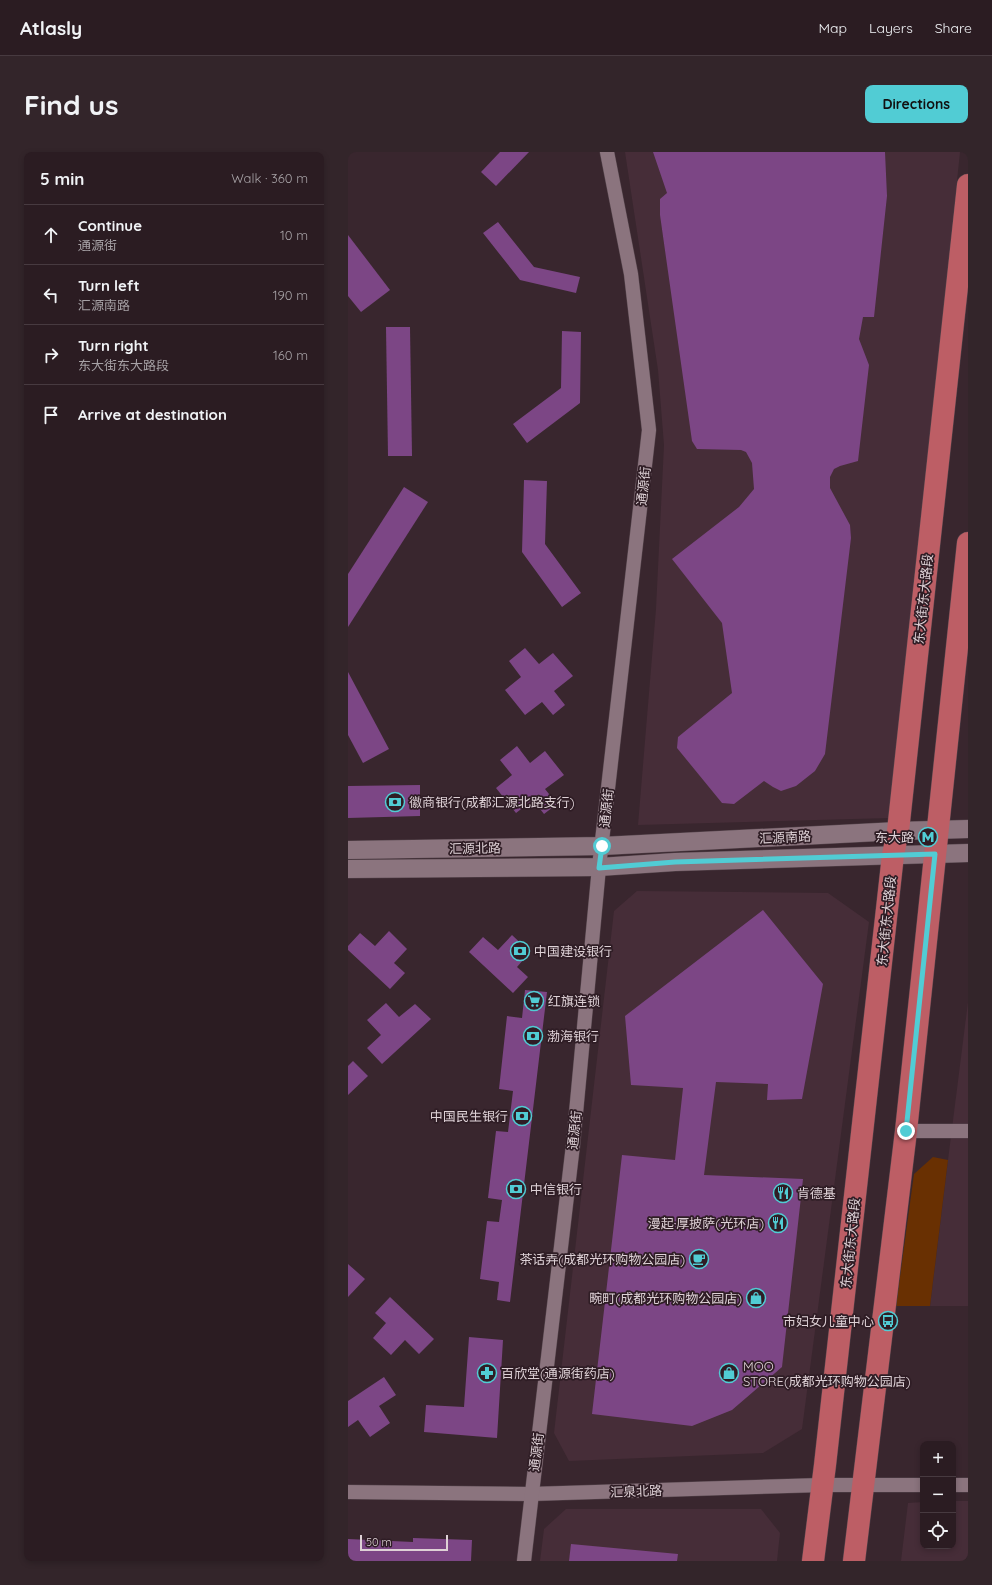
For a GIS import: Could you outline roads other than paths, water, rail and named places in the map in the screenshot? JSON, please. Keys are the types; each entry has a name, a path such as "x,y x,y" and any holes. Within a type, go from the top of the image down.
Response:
{"main road":[{"name":"东大街东大路段","path":"813,1561 822,1485 826,1465 893,856 898,831 968,185"},
{"path":"854,1561 906,1131 968,543"}],"street":[{"name":"通源街","path":"524,1561 573,1145 599,868 649,430 632,274 607,152"},
{"name":"汇源南路","path":"602,846 898,831 968,829"},
{"name":"汇源北路","path":"348,850 602,846"},
{"name":"汇源南路","path":"599,868 675,862 968,853"},
{"name":"汇源北路","path":"348,869 599,868"},
{"path":"906,1131 968,1131"},
{"name":"汇泉北路","path":"348,1492 531,1494 822,1485 920,1485"},
{"path":"956,1485 968,1485"}],"place":[{"name":"徽商银行(成都汇源北路支行)","path":"395,802"},
{"name":"东大路","path":"928,837"},
{"name":"中国建设银行","path":"520,951"},
{"name":"红旗连锁","path":"534,1001"},
{"name":"渤海银行","path":"533,1036"},
{"name":"中国民生银行","path":"522,1116"},
{"name":"中信银行","path":"516,1189"},
{"name":"肯德基","path":"783,1193"},
{"name":"漫起·厚披萨(光环店)","path":"778,1223"},
{"name":"茶话弄(成都光环购物公园店)","path":"699,1259"},
{"name":"畹町(成都光环购物公园店)","path":"756,1298"},
{"name":"市妇女儿童中心","path":"888,1321"},
{"name":"百欣堂(通源街药店)","path":"487,1373"},
{"name":"MOO STORE(成都光环购物公园店)","path":"729,1373"}]}
